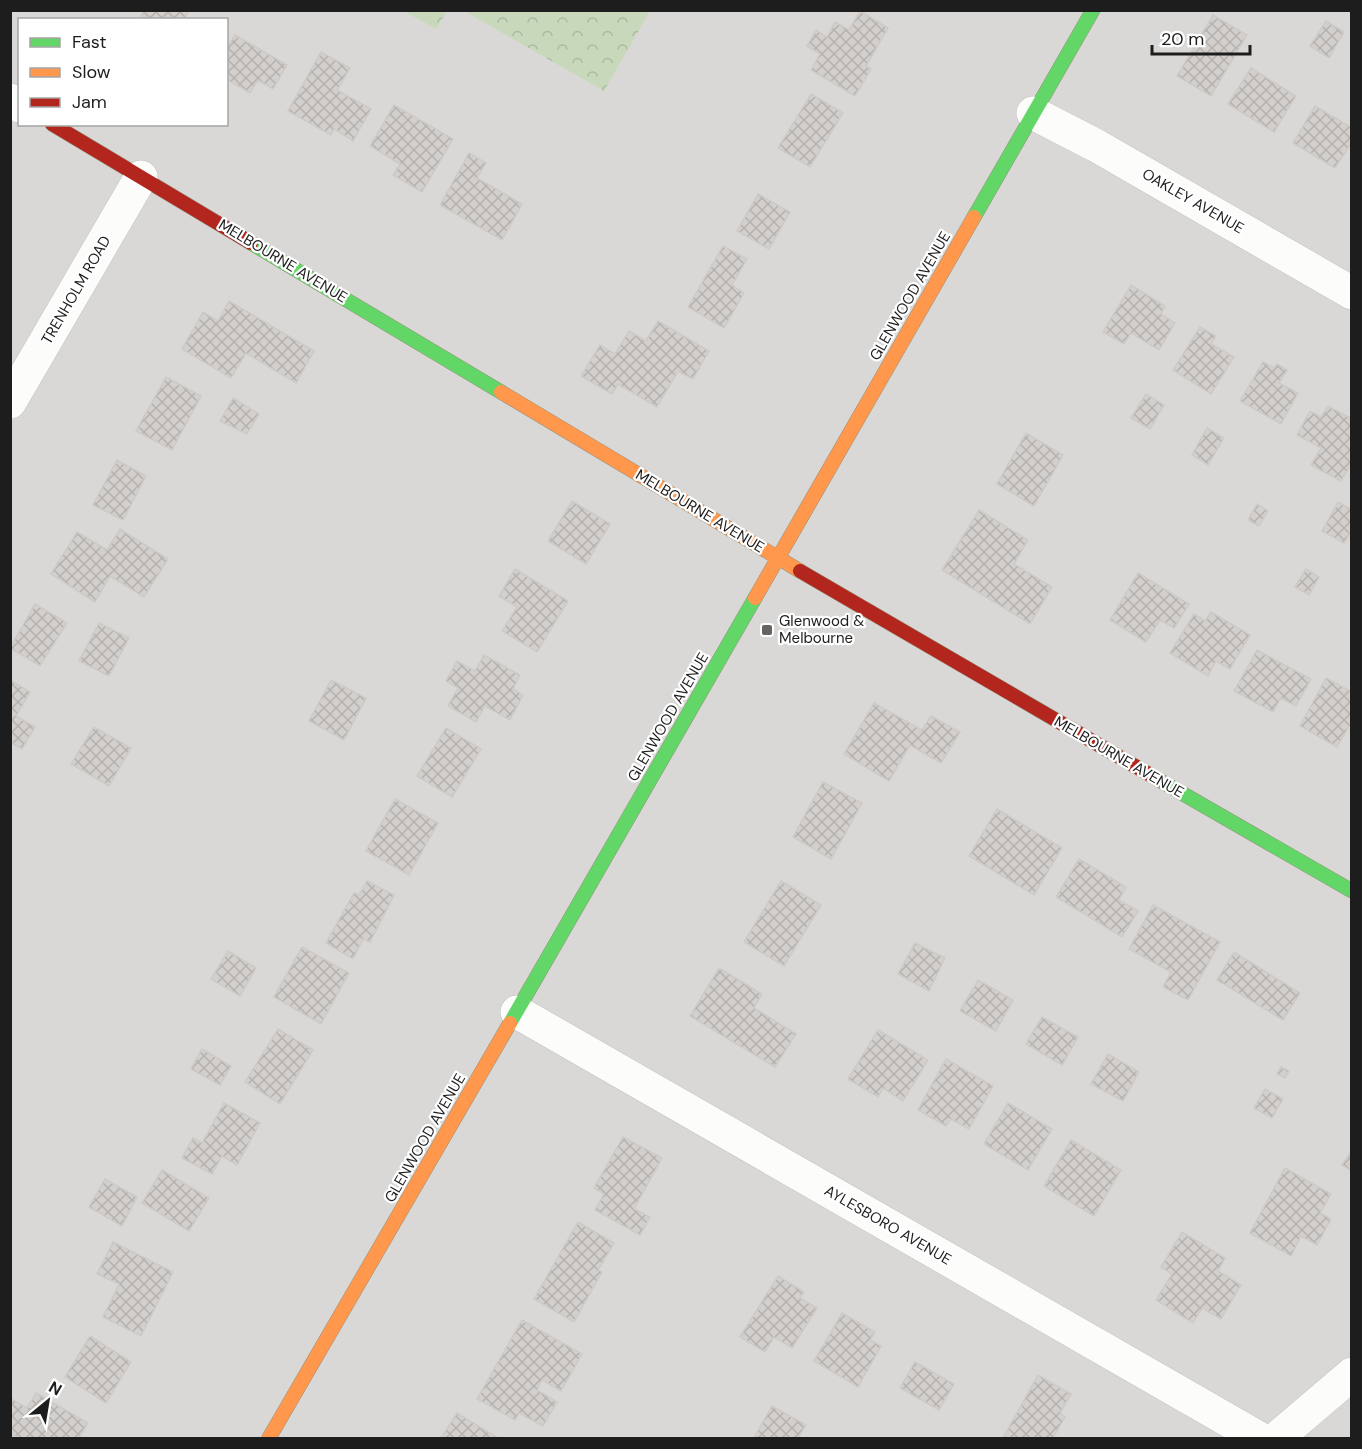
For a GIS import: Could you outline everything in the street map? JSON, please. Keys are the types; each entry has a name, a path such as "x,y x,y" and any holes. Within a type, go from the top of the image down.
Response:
{"street":[{"name":"GLENWOOD AVENUE","path":"269,1438 1094,10"},
{"name":"OAKLEY AVENUE","path":"1033,113 1097,146 1352,293"},
{"name":"MELBOURNE AVENUE","path":"55,126 855,604 1352,891"},
{"name":"TRENHOLM ROAD","path":"10,402 141,177"},
{"name":"AYLESBORO AVENUE","path":"517,1011 1259,1438"},
{"path":"1277,1438 1352,1374"}],"shaded area":[{"path":"10,11 1351,11 1351,1438 11,1438"}],"green space":[{"path":"404,11 447,11 436,29"},
{"path":"464,11 650,11 604,91"}],"building":[{"path":"144,10 189,10 185,18 140,18"},
{"path":"860,11 888,28 866,66 871,69 855,96 811,70 820,54 807,46 816,30 827,37 835,22 849,30"},
{"path":"1213,15 1247,35 1211,96 1177,76"},
{"path":"1326,21 1344,32 1329,58 1310,46"},
{"path":"235,35 287,65 273,89 258,80 250,93 228,80 228,46"},
{"path":"321,52 350,68 337,90 371,109 353,141 334,129 331,135 288,111"},
{"path":"1251,68 1296,96 1274,132 1228,104"},
{"path":"811,94 843,113 810,167 778,148"},
{"path":"394,105 453,139 422,192 393,175 400,164 370,146"},
{"path":"1315,106 1352,128 1352,142 1335,168 1293,143"},
{"path":"469,153 486,163 477,178 522,204 502,240 440,205"},
{"path":"758,194 790,212 769,249 737,231"},
{"path":"723,246 747,259 732,285 744,293 724,328 688,307"},
{"path":"1131,285 1165,306 1161,314 1175,323 1159,350 1131,333 1124,344 1103,332"},
{"path":"229,301 314,351 296,383 246,353 231,378 182,349 203,312 218,321"},
{"path":"658,321 709,351 693,379 678,371 657,407 618,384 612,394 581,376 600,345 615,354 629,331 646,341"},
{"path":"1200,327 1216,336 1211,344 1234,357 1211,394 1173,370"},
{"path":"1263,362 1274,368 1277,364 1287,370 1279,383 1298,393 1281,424 1240,401"},
{"path":"166,377 201,396 172,450 136,431"},
{"path":"1146,394 1164,405 1150,429 1131,418"},
{"path":"233,398 259,414 247,434 220,421"},
{"path":"1328,406 1352,419 1352,463 1341,481 1311,465 1321,448 1297,435 1310,411 1321,417"},
{"path":"1207,428 1224,438 1208,465 1192,455"},
{"path":"1026,433 1063,455 1034,506 997,484"},
{"path":"117,460 146,476 123,520 93,505"},
{"path":"572,501 610,524 586,564 548,541"},
{"path":"1338,502 1352,510 1352,530 1344,543 1322,531"},
{"path":"1257,504 1268,511 1259,526 1248,520"},
{"path":"979,510 1028,540 1014,564 1052,587 1030,624 942,570"},
{"path":"120,529 168,559 144,597 110,576 95,602 51,574 77,532 107,550"},
{"path":"515,569 568,601 537,652 502,631 517,607 499,596"},
{"path":"1306,569 1319,577 1309,595 1295,587"},
{"path":"1138,573 1189,604 1174,628 1160,620 1146,642 1110,620"},
{"path":"35,604 67,623 40,666 10,648"},
{"path":"1211,612 1250,635 1230,669 1216,661 1208,676 1170,653 1194,614 1205,621"},
{"path":"99,623 129,638 109,676 79,661"},
{"path":"1257,650 1311,679 1296,706 1281,698 1273,712 1234,691"},
{"path":"484,655 520,675 513,689 523,695 510,720 485,706 476,722 448,706 458,688 446,681 457,661 475,671"},
{"path":"1326,678 1352,692 1352,727 1349,726 1337,747 1300,726"},
{"path":"10,680 30,692 16,716 35,727 22,749 10,742"},
{"path":"331,680 366,698 344,740 309,721"},
{"path":"874,703 922,730 931,716 960,732 941,763 910,745 889,781 844,754"},
{"path":"94,727 131,748 109,786 71,764"},
{"path":"446,728 481,749 452,797 417,776"},
{"path":"823,782 862,803 831,859 793,837"},
{"path":"395,799 438,823 409,875 366,851"},
{"path":"997,809 1062,848 1034,895 969,856"},
{"path":"1079,859 1126,887 1119,900 1138,911 1122,937 1056,897"},
{"path":"367,881 394,895 370,942 363,939 353,959 326,943 354,893 359,895"},
{"path":"781,881 821,905 784,966 744,942"},
{"path":"1153,905 1220,942 1188,1000 1163,987 1171,972 1129,949"},
{"path":"915,943 945,958 929,991 898,974"},
{"path":"302,947 349,973 321,1024 274,997"},
{"path":"228,951 256,968 240,996 211,979"},
{"path":"1234,952 1300,993 1283,1020 1217,980"},
{"path":"719,968 762,994 754,1008 796,1034 775,1067 690,1016"},
{"path":"978,980 1013,1000 996,1031 960,1011"},
{"path":"1042,1017 1078,1037 1062,1065 1026,1044"},
{"path":"278,1029 313,1050 280,1104 245,1082"},
{"path":"878,1030 928,1060 903,1101 883,1088 878,1097 848,1079"},
{"path":"202,1049 231,1066 220,1085 191,1069"},
{"path":"1108,1054 1139,1072 1123,1101 1091,1084"},
{"path":"946,1059 993,1086 969,1129 951,1119 946,1126 918,1110"},
{"path":"1281,1067 1289,1071 1285,1078 1277,1074"},
{"path":"1265,1089 1283,1099 1272,1118 1254,1108"},
{"path":"224,1103 260,1123 237,1165 222,1156 212,1174 182,1158 193,1138 202,1143"},
{"path":"1008,1103 1052,1129 1028,1170 984,1144"},
{"path":"623,1137 662,1158 634,1209 650,1217 640,1235 595,1210 604,1194 594,1188"},
{"path":"1071,1140 1121,1170 1094,1216 1044,1186"},
{"path":"1352,1150 1352,1171 1342,1165"},
{"path":"1285,1168 1331,1194 1320,1213 1331,1219 1317,1245 1301,1236 1291,1256 1250,1233"},
{"path":"162,1170 209,1198 189,1231 142,1203"},
{"path":"105,1179 137,1197 122,1226 89,1207"},
{"path":"578,1222 614,1243 598,1270 602,1272 574,1322 534,1299"},
{"path":"1182,1232 1225,1258 1218,1271 1241,1285 1221,1319 1202,1308 1193,1323 1156,1300 1172,1274 1161,1267"},
{"path":"113,1242 173,1272 141,1336 103,1317 119,1284 97,1274"},
{"path":"778,1276 804,1292 800,1298 817,1308 792,1348 774,1337 765,1352 740,1337"},
{"path":"842,1313 875,1332 870,1340 881,1346 858,1387 814,1361"},
{"path":"522,1320 582,1354 561,1391 542,1380 537,1390 557,1402 543,1426 519,1413 515,1420 477,1399"},
{"path":"90,1336 131,1362 106,1403 65,1377"},
{"path":"915,1362 954,1384 939,1410 900,1388"},
{"path":"1038,1375 1071,1394 1060,1413 1065,1417 1053,1438 1003,1438"},
{"path":"36,1393 88,1423 79,1438 19,1438 10,1434 10,1398 27,1408"},
{"path":"772,1406 806,1425 798,1438 755,1436"},
{"path":"457,1413 498,1438 441,1438"}],"traffic: fast":[{"path":"974,217 1093,10"},
{"path":"251,243 501,392"},
{"path":"510,1023 755,598"},
{"path":"1159,780 1352,891"}],"traffic: slow":[{"path":"755,598 974,217"},
{"path":"501,392 800,571"},
{"path":"269,1438 510,1023"}],"traffic: jam":[{"path":"55,126 251,243"},
{"path":"800,571 1159,780"}],"place":[{"name":"Glenwood & Melbourne","path":"767,630"}]}
